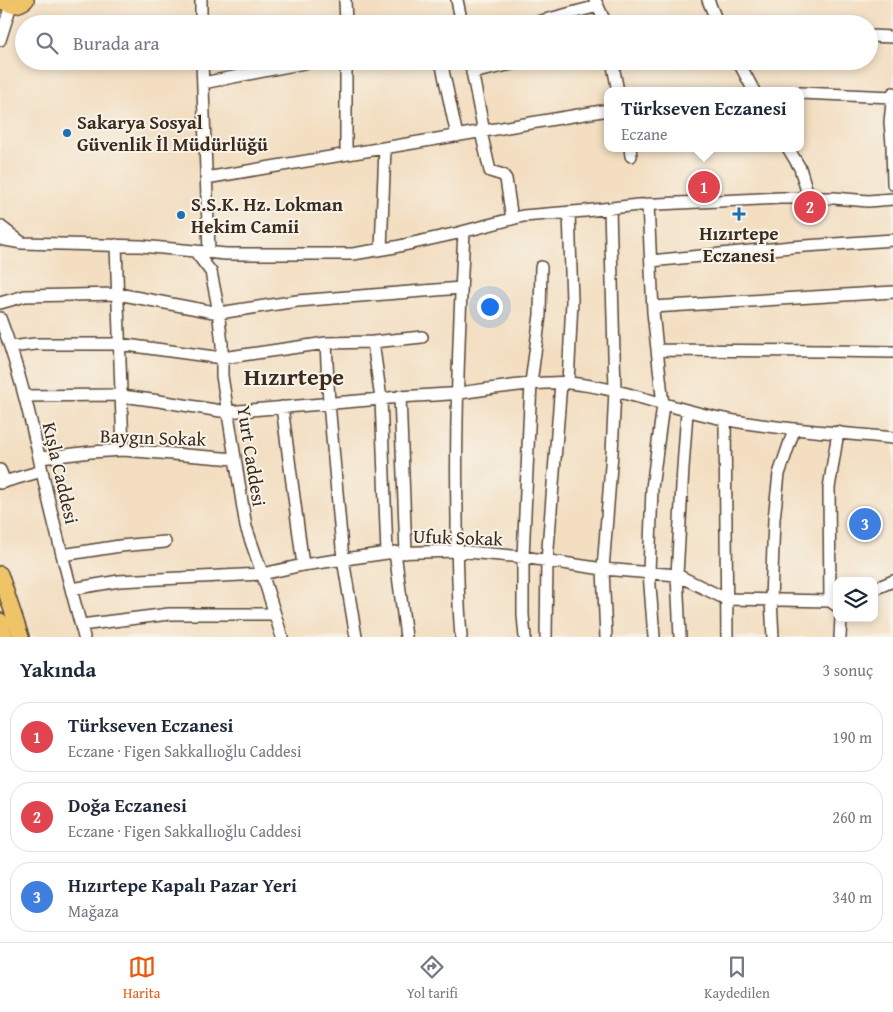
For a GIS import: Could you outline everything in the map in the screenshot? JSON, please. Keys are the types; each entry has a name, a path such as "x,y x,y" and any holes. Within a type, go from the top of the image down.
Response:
{"main road":[{"path":"0,574 21,637"},
{"path":"0,621 6,637"}],"street":[{"path":"201,0 201,15"},
{"path":"345,0 346,15"},
{"path":"458,0 460,15"},
{"path":"708,0 714,15"},
{"path":"0,40 18,2"},
{"path":"558,15 596,3 602,15"},
{"path":"878,36 893,37"},
{"path":"202,70 209,252"},
{"path":"203,83 269,70"},
{"path":"346,70 346,154"},
{"path":"443,70 456,136"},
{"path":"472,70 490,171 503,175 506,179 512,220"},
{"path":"614,70 617,87"},
{"path":"743,70 752,87"},
{"path":"804,93 893,97"},
{"path":"893,93 890,122 893,144 893,184"},
{"path":"206,178 604,111"},
{"path":"381,249 385,148"},
{"path":"790,152 800,168 809,198"},
{"path":"0,240 22,243 141,246 226,254 353,254 464,232 523,216 648,204 780,198 834,198 868,201 893,199"},
{"path":"648,204 653,307 663,405 652,488 649,573 654,637"},
{"path":"606,637 603,569 615,390 610,208"},
{"path":"546,637 547,561 572,301 569,212"},
{"path":"0,226 22,243"},
{"path":"462,637 458,598 456,462 464,232"},
{"path":"651,261 791,247 893,240"},
{"path":"116,245 123,450"},
{"name":"Yurt Caddesi","path":"195,251 211,272 218,302 222,344 222,376 246,527 282,637"},
{"path":"525,637 523,557 531,383 540,315 541,267"},
{"path":"0,302 25,296 118,294 219,313 297,301 461,288"},
{"path":"653,307 893,292"},
{"name":"Kışla Caddesi","path":"0,318 11,347 25,396 62,555 84,637"},
{"path":"11,347 35,344 119,344 222,358 326,343 373,342 422,337"},
{"path":"373,342 381,399 406,637"},
{"path":"326,343 329,403 343,559 356,637"},
{"path":"657,350 893,352"},
{"path":"25,396 121,396 227,412 400,396 457,393 531,383 564,382 615,390 687,412 725,419 794,430 838,432 893,438"},
{"path":"396,552 400,396"},
{"path":"282,407 303,565"},
{"path":"680,637 677,576 687,412"},
{"path":"725,419 726,637"},
{"path":"773,637 771,600 774,519 779,474 794,430"},
{"path":"833,604 829,488 838,432"},
{"name":"Baygın Sokak","path":"40,458 123,450 235,459"},
{"path":"0,470 2,482 42,471"},
{"path":"62,555 120,546 165,542"},
{"name":"Ufuk Sokak","path":"72,589 119,581 262,574 303,565 396,552 457,550 523,557 603,569 677,576 726,599 833,604"},
{"path":"878,588 893,582"},
{"path":"81,625 169,614 275,614"},
{"path":"840,637 841,622"}],"place":[{"name":"Sakarya Sosyal Güvenlik İl Müdürlüğü","path":"67,133"},
{"name":"Türkseven Eczanesi","path":"704,187"},
{"name":"Doğa Eczanesi","path":"810,207"},
{"name":"Hızırtepe Eczanesi","path":"739,214"},
{"name":"S.S.K. Hz. Lokman Hekim Camii","path":"181,215"},
{"name":"Hızırtepe Kapalı Pazar Yeri","path":"865,524"}],"district":[{"name":"Hızırtepe","path":"294,377"}]}
